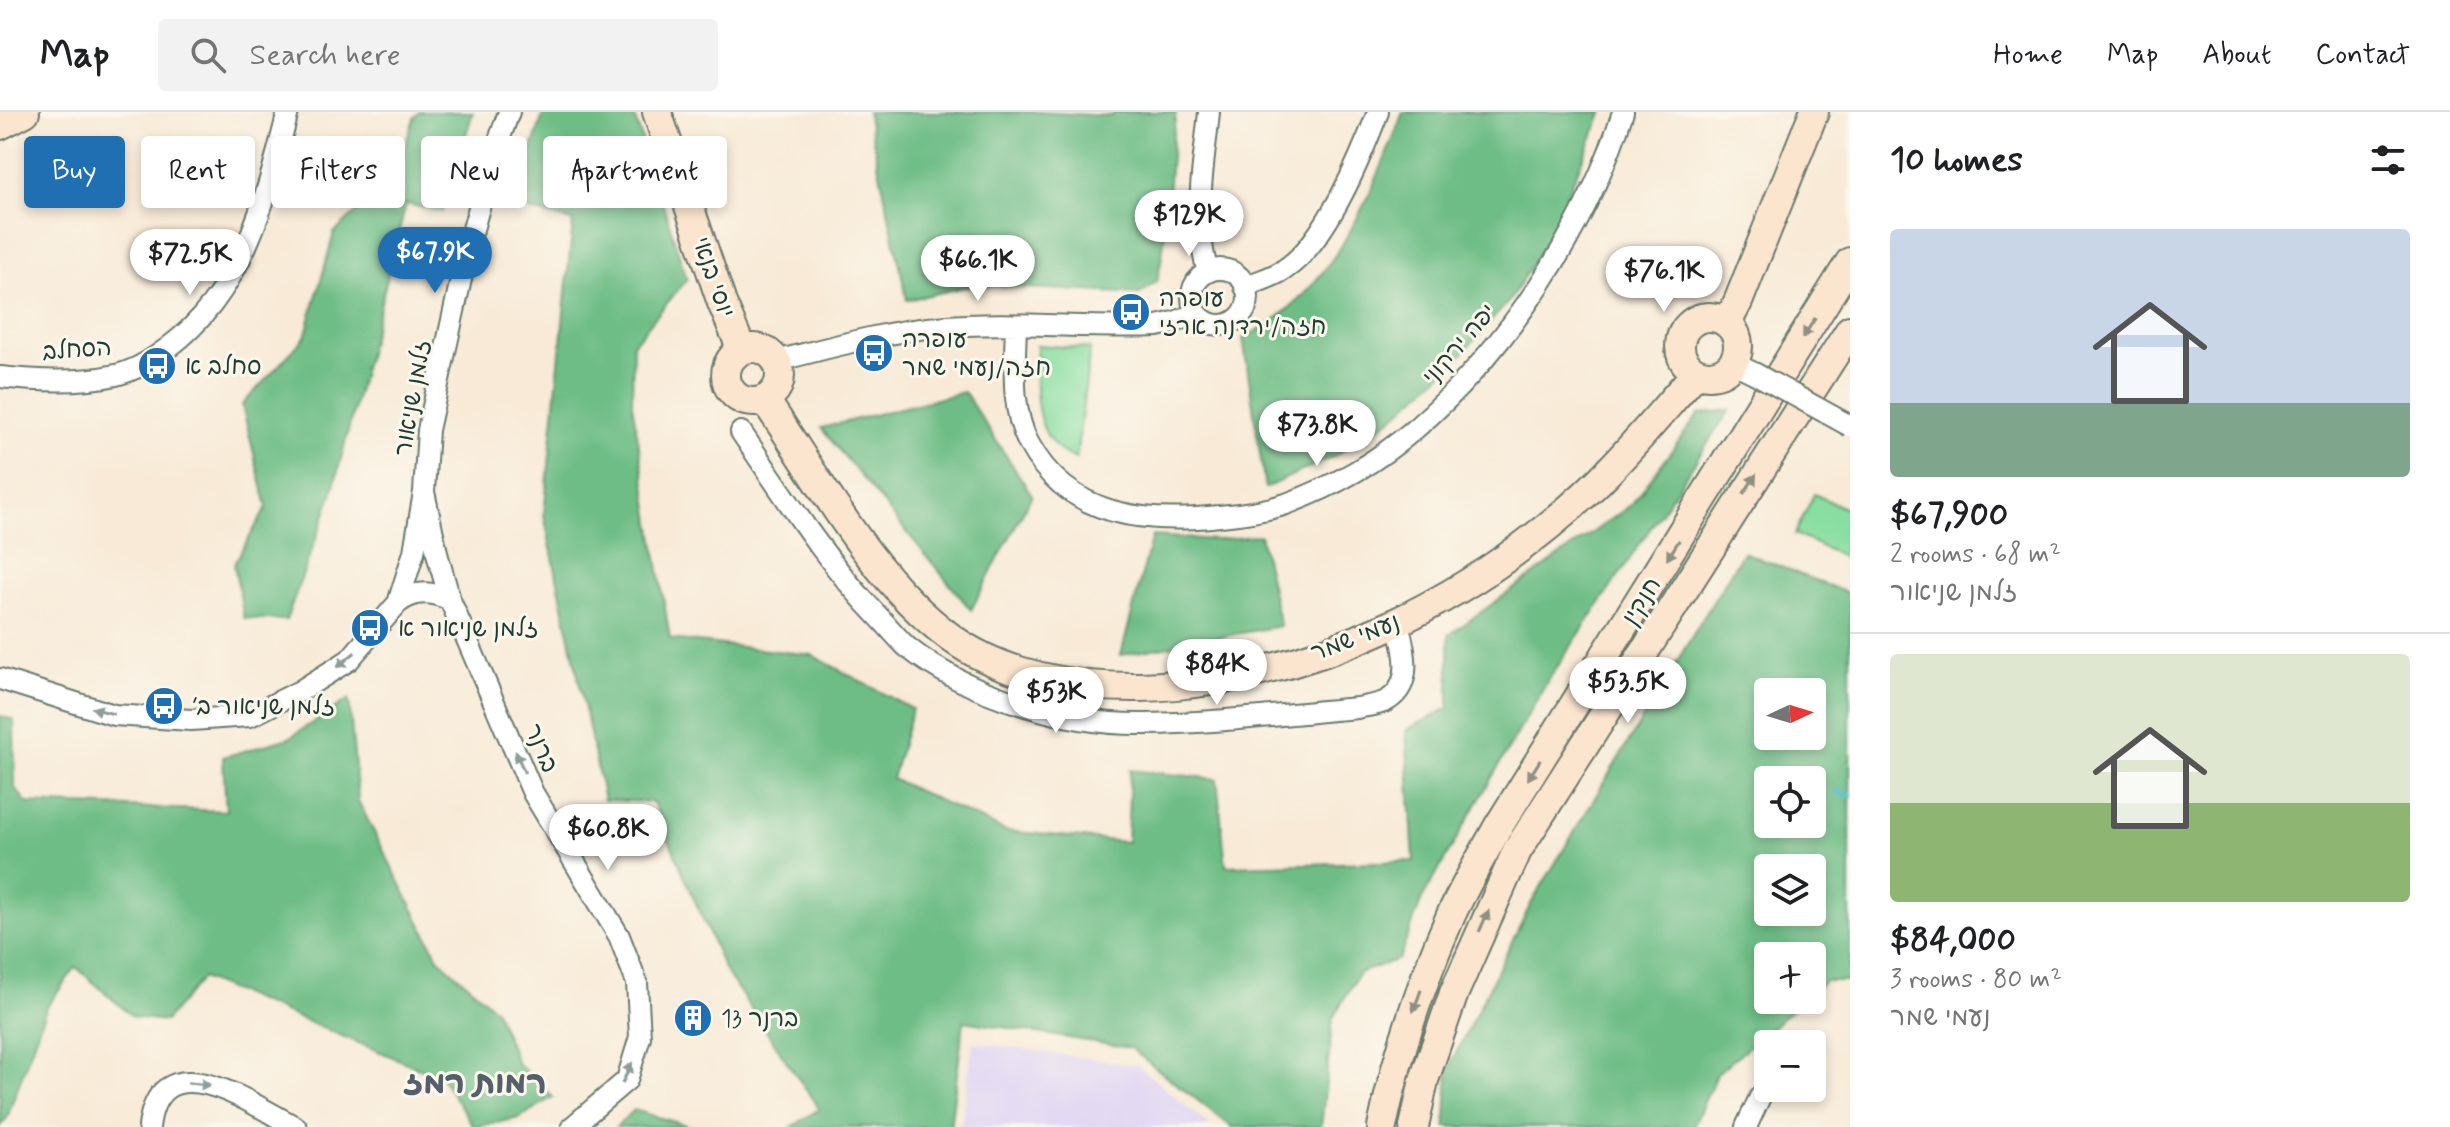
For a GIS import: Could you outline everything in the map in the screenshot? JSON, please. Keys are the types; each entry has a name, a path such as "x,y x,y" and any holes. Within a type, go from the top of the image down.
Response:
{"main road":[{"path":"0,125 25,112"},
{"name":"יוסי בנאי","path":"657,112 722,303 742,350"},
{"path":"1727,323 1814,112"},
{"name":"חנקין","path":"1382,1127 1399,1057 1425,980 1452,913 1498,827 1850,262"},
{"path":"1709,316 1727,323 1738,342 1736,357 1743,368 1712,375 1696,373 1682,359 1680,349 1684,330 1699,318 1709,316"},
{"name":"חנקין","path":"1414,1127 1424,1080 1454,993 1517,851 1850,330"},
{"path":"742,350 765,350 776,361 780,378 778,387 765,400 740,399 728,387 729,362 742,350"},
{"name":"נעמי שמר","path":"765,400 889,580 921,615 953,640 1035,676 1085,686 1171,686 1262,670 1331,649 1398,623 1501,560 1548,525 1598,481 1696,373"}],"street":[{"name":"הסחלב","path":"0,377 74,379 116,375 145,364 185,335 218,299 243,255 269,188 288,112"},
{"name":"זלמן שניאור","path":"0,679 114,715 191,720 250,716 300,691 349,660 398,603 414,552 424,492 428,430 468,247 509,112"},
{"path":"1208,272 1200,246 1199,216 1209,112"},
{"path":"1245,287 1285,270 1308,249 1330,217 1378,112"},
{"name":"יפה ירקוני","path":"1016,325 1015,388 1020,418 1029,444 1050,474 1075,495 1108,510 1147,520 1201,518 1283,505 1323,489 1371,462 1453,394 1492,352 1522,311 1599,180 1623,112"},
{"path":"1226,270 1234,273 1245,287 1248,295 1243,313 1229,324 1211,324 1197,313 1193,304 1195,285 1208,272 1226,270"},
{"path":"776,361 935,327 1157,326 1197,313"},
{"path":"1743,368 1850,426"},
{"path":"741,432 818,545 862,599 907,646 944,672 987,693 1031,707 1087,720 1144,724 1357,708 1388,700 1401,686 1406,655 1398,623"},
{"name":"ברנר","path":"424,492 450,600 533,793 619,936 637,983 640,1037 627,1080 572,1127"},
{"path":"398,603 417,593 439,594 450,600"},
{"path":"149,1127 152,1106 160,1096 168,1087 187,1082 212,1084 245,1097 296,1127"},
{"path":"1746,1127 1758,1102"}],"shaded area":[{"path":"973,1042 1137,1065 1211,1127 961,1127"}],"green space":[{"path":"419,112 473,112 466,136 421,136 421,207 406,204 405,208 405,146"},
{"path":"544,112 633,112 641,136 543,136 543,208 664,208 687,279 633,344 632,403 670,639 812,655 912,709 892,779 1005,831 1127,842 1130,770 1217,779 1226,866 1414,861 1406,730 1449,708 1449,635 1631,505 1699,414 1730,410 1547,682 1422,899 1399,959 1359,973 1333,1018 1321,1127 1232,1127 1130,1048 964,1021 950,1127 792,1127 819,1109 724,969 653,802 604,800 544,515 573,221 521,208 527,208 527,164"},
{"path":"867,112 1034,112 1112,116 1114,112 1176,112 1157,281 1140,294 973,285 907,300"},
{"path":"1403,112 1603,112 1551,232 1510,300 1454,363 1390,420 1334,456 1265,488 1243,338 1273,321 1300,299 1323,272 1362,210"},
{"path":"361,208 405,208 331,498 286,620 244,618 234,564 267,507 242,405 305,337 334,233"},
{"path":"1037,345 1090,349 1076,459 1050,440 1043,426 1036,394"},
{"path":"964,392 1032,495 971,610 821,428"},
{"path":"1814,494 1850,511 1850,560 1795,534"},
{"path":"1260,535 1280,626 1121,655 1152,536 1218,540"},
{"path":"1743,552 1850,594 1850,981 1826,981 1826,942 1754,942 1754,1014 1787,1014 1768,1030 1754,1030 1754,1042 1717,1073 1693,1127 1446,1127 1448,1069 1532,902"},
{"path":"349,699 358,801 439,959 495,1009 517,1063 553,1097 519,1118 474,1127 441,1077 202,978 165,1021 133,1017 76,967 46,1008 7,1118 0,1126 0,716 14,720 15,788 27,803 226,811 223,757 289,738"},
{"path":"634,1110 692,1127 616,1127"}],"waterway":[{"path":"1836,792 1850,795"}],"place":[{"name":"עופרה חזה/ירדנה ארזי","path":"1131,312"},
{"name":"עופרה חזה/נעמי שמר","path":"874,353"},
{"name":"סחלב א","path":"157,366"},
{"name":"זלמן שניאור א","path":"370,628"},
{"name":"זלמן שניאור ב׳","path":"164,706"},
{"name":"ברנר 13","path":"693,1018"}],"district":[{"name":"רמות רמז","path":"475,1082"}]}
